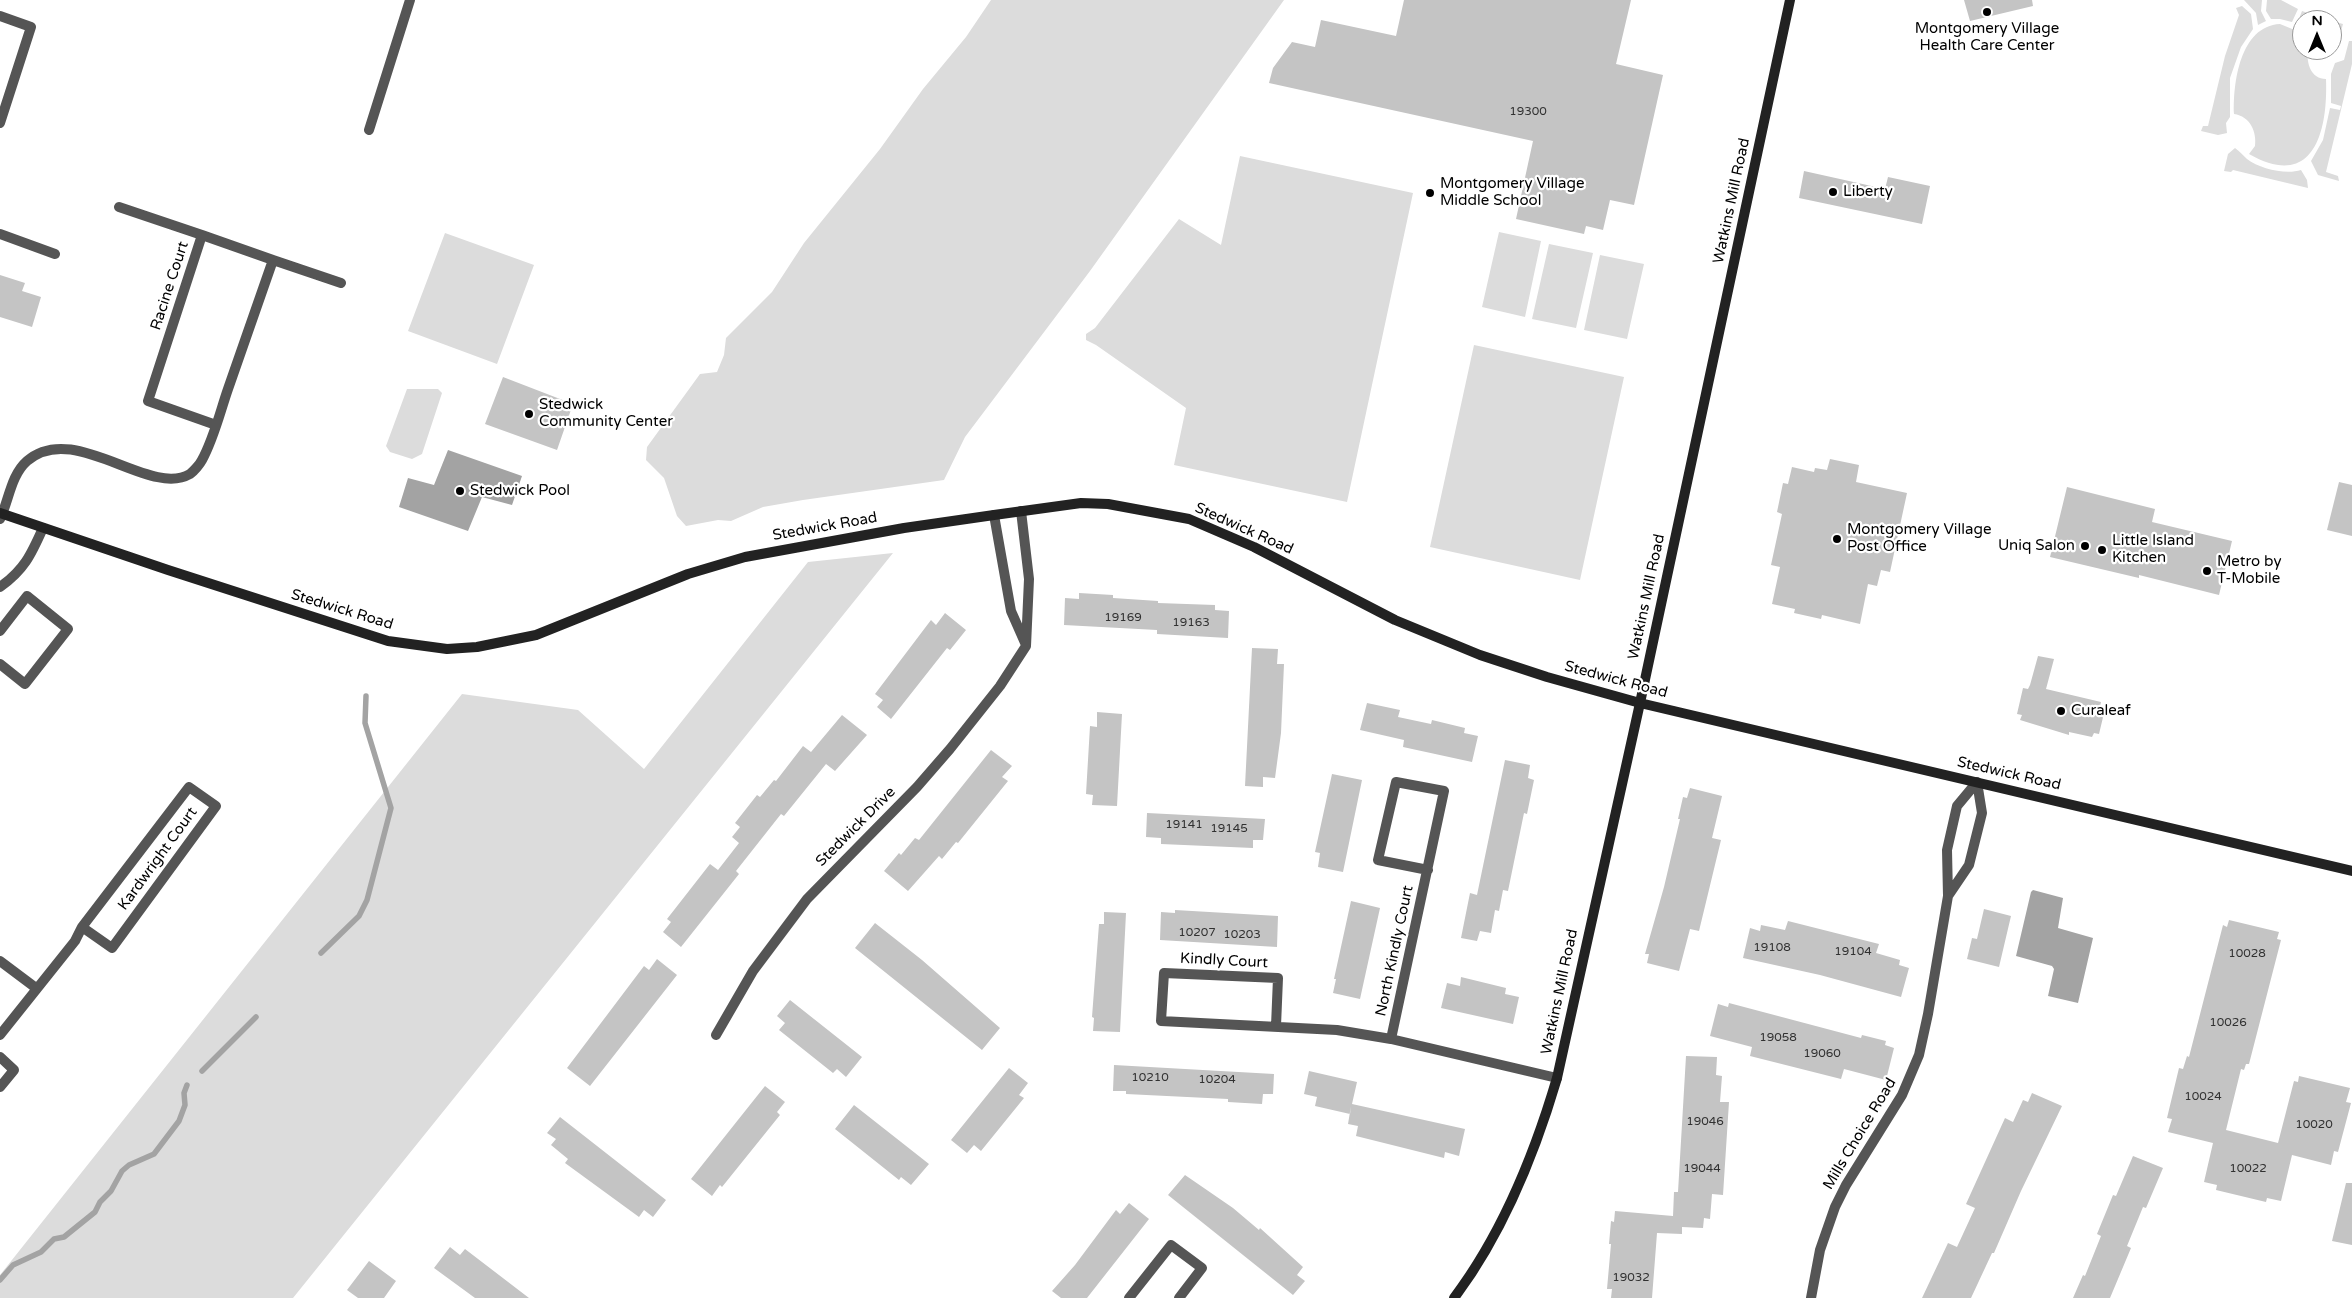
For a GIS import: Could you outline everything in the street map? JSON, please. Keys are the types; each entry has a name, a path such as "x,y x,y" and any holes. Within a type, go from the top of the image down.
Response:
{"street":[{"path":"369,130 410,0"},
{"name":"Watkins Mill Road","path":"1454,1298 1481,1258 1520,1182 1540,1135 1557,1078 1640,703 1790,0"},
{"path":"0,16 31,27 0,123"},
{"path":"119,207 202,235"},
{"path":"0,234 55,254"},
{"name":"Racine Court","path":"216,425 148,401 202,235 341,283"},
{"path":"1,515 14,480 27,461 45,451 66,450 93,454 158,477 176,478 190,473 202,461 216,425 272,260"},
{"name":"Stedwick Road","path":"1,515 388,641 447,648 477,647 536,635 688,574 745,557 904,528 1081,503 1108,504 1190,519 1254,547 1395,620 1480,655 1547,677 1640,703 2352,871"},
{"path":"1021,511 1029,579 1026,646"},
{"path":"994,515 1010,611 1026,646"},
{"path":"0,587 16,576 29,559 43,528"},
{"path":"0,631 27,596 68,629 25,684 0,664"},
{"name":"Stedwick Drive","path":"716,1035 753,972 807,899 939,762 1000,686 1026,646"},
{"name":"North Kindly Court","path":"1391,1039 1428,870 1444,791 1396,782 1378,860 1428,870"},
{"name":"Mills Choice Road","path":"1811,1298 1823,1239 1835,1207 1846,1185 1900,1100 1918,1055 1928,1014 1948,896 1947,850 1957,806 1977,782"},
{"name":"Mills Choice Road","path":"1948,896 1968,865 1982,813 1977,782"},
{"name":"Kardwright Court","path":"0,1035 75,941 82,927 189,787 216,806 112,948 82,927"},
{"path":"0,961 36,988"},
{"name":"Kindly Court","path":"1276,1026 1278,978 1164,973 1161,1021 1337,1030 1391,1039 1557,1078"},
{"path":"0,1057 14,1070 0,1087"},
{"path":"1130,1298 1171,1245 1202,1268 1179,1298"}],"shaded area":[{"path":"991,0 1284,0 1090,271 965,437 944,480 763,507 731,521 718,520 686,526 677,516 664,478 646,460 647,447 700,374 717,372 724,355 726,338 772,292 804,243 880,149 923,89 966,37"},
{"path":"2244,0 2262,0 2261,11 2266,21 2258,25 2256,13"},
{"path":"2267,0 2281,0 2298,9 2292,10 2292,22 2271,19 2266,11"},
{"path":"2242,6 2251,14 2253,29 2241,47 2230,78 2230,117 2226,123 2227,133 2218,135 2201,131 2203,126 2208,126 2225,56 2239,15 2236,8"},
{"path":"2280,24 2292,29 2292,60 2308,60 2313,73 2326,79 2324,118 2320,135 2313,150 2302,160 2289,165 2271,164 2249,154 2255,146 2255,135 2248,121 2240,115 2234,114 2235,87 2242,58 2248,45 2266,27"},
{"path":"2349,41 2352,41 2352,64 2326,172 2338,176 2339,181 2318,175 2311,161 2323,140 2330,108 2340,110 2341,106 2331,103 2331,74 2335,63 2344,60"},
{"path":"2235,148 2252,163 2259,166 2288,172 2301,170 2307,180 2308,188 2233,170 2231,172 2224,171 2228,154"},
{"path":"1240,156 1413,193 1347,502 1174,465 1186,408 1086,340 1086,334 1095,328 1179,219 1221,245"},
{"path":"1499,232 1541,241 1525,317 1482,307"},
{"path":"445,233 534,265 497,364 408,331"},
{"path":"1549,244 1593,253 1576,328 1532,319"},
{"path":"1600,255 1644,264 1627,339 1584,330"},
{"path":"1474,345 1624,377 1580,580 1430,547"},
{"path":"407,389 438,389 442,393 422,454 412,459 390,452 386,446"},
{"name":"Stedwick Pool","path":"448,450 522,476 512,505 482,497 468,531 399,507 408,478 434,485"},
{"path":"893,553 293,1298 0,1298 0,1275 462,694 578,710 644,769 808,562"},
{"path":"2033,890 2063,898 2058,928 2093,938 2078,1003 2048,996 2054,969 2052,966 2016,956"}],"building":[{"name":"Montgomery Village Middle School","path":"1404,0 1631,0 1616,64 1663,75 1634,205 1610,200 1603,230 1586,226 1584,234 1516,219 1533,141 1269,83 1273,68 1292,42 1315,47 1321,20 1396,36"},
{"name":"Montgomery Village Health Care Center","path":"1964,0 2032,0 2033,6 1970,21"},
{"path":"1804,171 1885,189 1888,177 1930,186 1922,224 1799,198"},
{"path":"0,275 25,283 22,291 41,297 32,327 0,317"},
{"name":"Stedwick Community Center","path":"503,377 573,404 557,450 485,424"},
{"name":"Montgomery Village Post Office","path":"1830,459 1859,465 1856,482 1907,493 1890,572 1881,570 1877,586 1868,584 1860,624 1822,615 1821,619 1794,613 1795,609 1772,604 1780,567 1771,565 1782,514 1777,512 1783,483 1788,484 1792,467 1814,472 1815,468 1827,470"},
{"path":"2339,482 2352,485 2352,536 2327,530"},
{"path":"2067,487 2155,509 2152,522 2232,541 2219,595 2139,575 2139,578 2050,557"},
{"path":"1079,593 1113,595 1113,598 1158,601 1158,603 1215,605 1215,610 1229,611 1228,638 1157,634 1157,630 1064,625 1065,598 1079,599"},
{"path":"945,613 966,630 950,650 947,648 891,719 877,707 883,700 875,694 931,620 936,625"},
{"path":"1252,648 1278,649 1277,664 1284,664 1281,733 1275,778 1263,777 1263,787 1245,786"},
{"path":"2038,656 2054,659 2046,689 2101,702 2100,707 2105,709 2099,734 2094,733 2092,737 2069,732 2069,735 2020,720 2022,715 2017,714 2023,688 2028,689 2030,685"},
{"path":"1367,703 1400,710 1398,717 1431,724 1432,720 1465,728 1464,733 1478,736 1472,762 1403,747 1404,740 1360,730"},
{"path":"1097,712 1122,714 1117,806 1092,805 1093,795 1086,794 1090,726 1097,727"},
{"path":"842,715 867,735 835,771 826,764 784,816 781,814 736,871 739,874 681,947 663,932 671,922 667,919 710,864 718,870 739,843 732,837 740,827 735,823 757,795 760,797 774,780 776,781 803,746 811,752"},
{"path":"991,750 1012,766 1002,777 1008,781 958,843 956,842 942,859 939,856 908,891 884,871 915,838 919,840"},
{"path":"1505,760 1530,765 1528,778 1534,780 1527,814 1524,813 1508,891 1503,890 1499,911 1495,910 1491,933 1480,931 1477,941 1461,938 1470,893 1477,895"},
{"path":"1332,774 1362,780 1343,872 1318,867 1320,853 1315,852"},
{"path":"1690,788 1722,796 1712,838 1721,840 1699,931 1690,929 1679,971 1647,963 1649,954 1645,954 1664,887 1680,819 1678,819 1683,797 1687,798"},
{"path":"1147,813 1265,819 1263,840 1253,840 1253,848 1161,844 1161,838 1146,837"},
{"path":"1351,901 1380,908 1360,999 1333,993 1336,979 1334,979"},
{"path":"1984,909 2011,916 1999,967 1967,959 1972,938 1977,939"},
{"path":"1175,910 1278,916 1277,947 1160,940 1161,912 1175,913"},
{"path":"1104,912 1126,913 1120,1032 1093,1031 1094,1018 1092,1017 1099,924 1104,924"},
{"path":"2229,920 2279,932 2277,939 2281,940 2249,1064 2246,1064 2244,1070 2241,1069 2226,1130 2278,1143 2294,1081 2298,1082 2299,1076 2350,1088 2346,1102 2351,1103 2338,1152 2334,1151 2331,1165 2292,1155 2281,1201 2267,1198 2266,1202 2216,1190 2217,1185 2204,1182 2213,1143 2168,1132 2172,1119 2167,1118 2179,1068 2183,1069 2187,1056 2189,1057 2223,925 2227,927"},
{"path":"1788,921 1879,944 1876,953 1900,960 1899,965 1909,968 1901,997 1820,975 1743,958 1750,928 1760,931 1761,925 1785,930"},
{"path":"875,923 922,960 1000,1028 982,1050 855,948"},
{"path":"657,959 677,975 590,1086 567,1068 644,966 649,970"},
{"path":"1461,977 1506,988 1505,994 1519,997 1513,1024 1441,1008 1447,983 1460,986"},
{"path":"790,1000 862,1057 846,1077 837,1069 833,1073 779,1030 785,1023 777,1016"},
{"path":"1729,1003 1861,1038 1862,1035 1886,1041 1885,1045 1894,1048 1886,1080 1844,1069 1841,1079 1750,1056 1752,1047 1710,1036 1718,1004 1728,1007"},
{"path":"1686,1056 1717,1057 1716,1075 1722,1076 1720,1102 1729,1102 1723,1195 1712,1194 1710,1219 1704,1218 1703,1228 1682,1227 1682,1234 1657,1233 1652,1298 1611,1298 1612,1289 1607,1289 1611,1244 1609,1244 1611,1221 1614,1222 1615,1211 1673,1216 1674,1192 1678,1192"},
{"path":"1114,1065 1274,1074 1273,1094 1263,1094 1262,1104 1228,1102 1228,1099 1126,1094 1126,1091 1113,1091"},
{"path":"1009,1068 1028,1083 1019,1095 1024,1098 981,1151 974,1145 967,1153 951,1140"},
{"path":"1309,1071 1357,1082 1352,1104 1465,1129 1459,1156 1445,1152 1444,1158 1356,1136 1358,1126 1348,1124 1350,1114 1315,1106 1317,1097 1304,1094"},
{"path":"765,1086 785,1102 777,1112 780,1115 722,1187 720,1185 712,1196 691,1179"},
{"path":"2032,1093 2062,1106 2021,1191 1994,1253 1992,1253 1971,1298 1922,1298 1948,1243 1957,1247 1975,1208 1966,1204 2005,1118 2013,1122 2023,1100 2028,1102"},
{"path":"854,1105 929,1164 911,1185 901,1177 899,1180 835,1129"},
{"path":"560,1117 666,1200 653,1217 644,1210 639,1217 565,1163 568,1159 551,1145 556,1139 547,1133"},
{"path":"2133,1156 2163,1168 2146,1208 2143,1207 2127,1246 2131,1248 2110,1298 2073,1298 2083,1275 2085,1276 2101,1236 2097,1234 2113,1195 2116,1196"},
{"path":"1185,1175 1233,1208 1259,1230 1260,1228 1303,1267 1297,1275 1305,1281 1293,1295 1168,1195"},
{"path":"2346,1183 2352,1183 2352,1245 2332,1241"},
{"path":"1129,1203 1149,1219 1087,1298 1061,1298 1052,1291 1075,1265 1116,1210 1120,1214"},
{"path":"450,1247 460,1255 465,1249 529,1298 475,1298 434,1268"},
{"path":"369,1261 396,1281 384,1298 358,1298 347,1290"}],"waterway":[{"path":"321,953 359,916 367,900 391,808 365,723 366,696"},
{"path":"202,1071 256,1017"},
{"path":"0,1280 13,1265 41,1252 54,1239 64,1237 95,1212 100,1202 111,1191 122,1171 129,1165 154,1154 179,1121 185,1105 184,1093 187,1085"}],"place":[{"name":"Montgomery Village Health Care Center","path":"1987,12"},
{"name":"Liberty","path":"1833,192"},
{"name":"Montgomery Village Middle School","path":"1430,193"},
{"name":"Stedwick Community Center","path":"529,414"},
{"name":"Stedwick Pool","path":"460,491"},
{"name":"Montgomery Village Post Office","path":"1837,539"},
{"name":"Uniq Salon","path":"2085,546"},
{"name":"Little Island Kitchen","path":"2102,550"},
{"name":"Metro by T-Mobile","path":"2207,571"},
{"name":"Curaleaf","path":"2061,711"}]}
